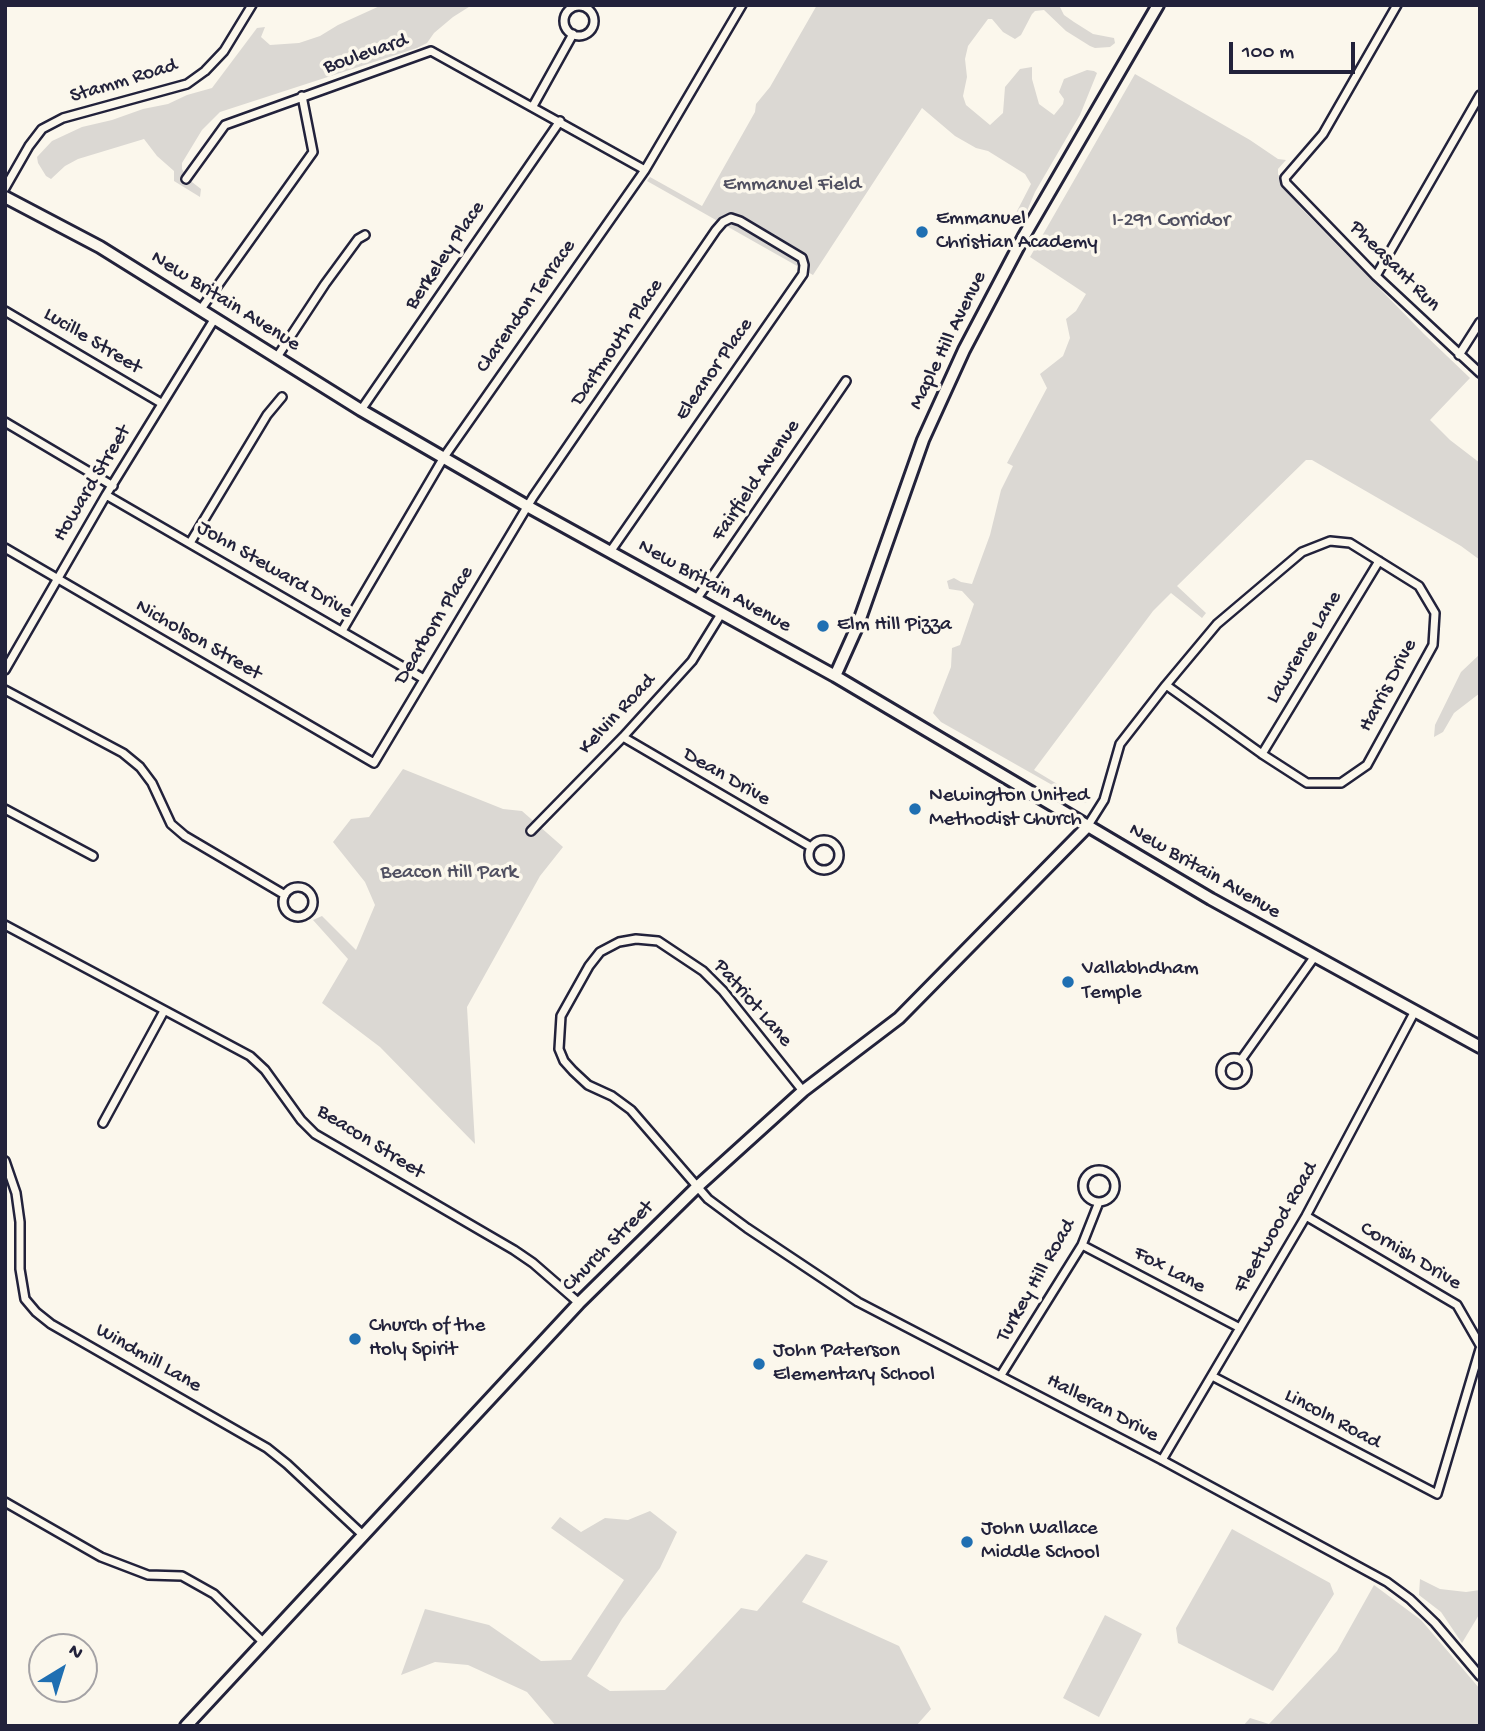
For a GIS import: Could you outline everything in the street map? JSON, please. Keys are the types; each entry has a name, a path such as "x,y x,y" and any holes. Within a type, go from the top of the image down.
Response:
{"main road":[{"name":"Maple Hill Avenue","path":"835,676 850,644 923,440 959,360 1024,236 1158,5"},
{"name":"New Britain Avenue","path":"5,197 100,247 361,410 527,506 835,676 1087,827 1480,1047"},
{"name":"Church Street","path":"186,1726 579,1304 698,1186 803,1091 899,1018 1087,827"}],"street":[{"name":"Stamm Road","path":"5,188 42,129 63,118 187,84 205,71 224,51 252,5"},
{"name":"Clarendon Terrace","path":"342,631 444,457 645,170 742,5"},
{"name":"Pheasant Run","path":"1397,5 1323,134 1288,173 1286,183 1377,276 1480,373"},
{"path":"575,7 583,7 593,16 592,29 586,34 573,34 565,24 565,16 575,7"},
{"path":"533,106 573,34"},
{"name":"Boulevard","path":"186,179 225,125 431,51 645,170"},
{"path":"1377,276 1480,95"},
{"path":"201,309 313,152 302,96"},
{"name":"Berkeley Place","path":"361,410 560,121"},
{"name":"Dartmouth Place","path":"527,506 716,230 731,218 747,225"},
{"name":"Eleanor Place","path":"610,552 803,274 802,258 747,225"},
{"path":"277,357 325,284 358,239 365,235"},
{"name":"Lucille Street","path":"5,311 161,403"},
{"name":"Howard Street","path":"5,670 106,495 215,318"},
{"path":"1458,355 1480,322"},
{"name":"Fairfield Avenue","path":"696,600 846,382"},
{"path":"190,543 267,415 282,397"},
{"path":"5,422 113,485"},
{"name":"John Steward Drive","path":"106,495 424,679"},
{"name":"Dearborn Place","path":"374,763 527,506"},
{"name":"Harris Drive","path":"1087,827 1104,800 1121,744 1166,685 1217,624 1302,552 1330,541 1350,543 1419,586 1435,612 1433,645 1367,765 1341,783 1307,783 1166,685"},
{"name":"Nicholson Street","path":"5,548 374,763"},
{"name":"Lawrence Lane","path":"1262,754 1379,561"},
{"name":"Kelvin Road","path":"531,831 624,737 692,661 721,614"},
{"path":"5,690 141,766 171,824 285,895"},
{"name":"Dean Drive","path":"624,737 811,847"},
{"path":"5,809 93,856"},
{"name":"Dean Drive","path":"820,840 830,841 839,852 838,862 830,869 816,868 810,860 811,847 820,840"},
{"path":"292,888 306,889 313,902 311,911 303,916 290,915 283,904 285,895 292,888"},
{"name":"Beacon Street","path":"5,925 250,1056 265,1070 301,1121 315,1134 514,1250 533,1263 579,1304"},
{"name":"Patriot Lane","path":"698,1186 631,1110 588,1085 564,1061 559,1049 561,1016 589,966 600,952 619,942 636,939 658,941 679,953 723,991 803,1091"},
{"path":"1241,1060 1315,956"},
{"path":"103,1123 164,1010"},
{"name":"Fleetwood Road","path":"1161,1460 1306,1216 1415,1011"},
{"name":"Windmill Lane","path":"5,1161 16,1193 20,1222 20,1269 25,1299 36,1312 51,1324 267,1448 364,1536"},
{"name":"Turkey Hill Road","path":"1001,1375 1082,1245 1099,1202 1109,1198 1115,1184 1111,1174 1096,1170 1086,1175 1082,1185 1085,1195 1099,1202"},
{"name":"Halleran Drive","path":"698,1186 708,1199 747,1228 853,1299 944,1349 1001,1375 1387,1582 1435,1623 1480,1676"},
{"name":"Cornish Drive","path":"1306,1216 1457,1304 1480,1347 1437,1494"},
{"name":"Fox Lane","path":"1082,1245 1240,1328"},
{"name":"Lincoln Road","path":"1212,1376 1437,1494"},
{"path":"5,1502 101,1557 148,1575 181,1576 214,1594 263,1642"}],"green space":[{"path":"382,5 472,5 453,17 434,33 427,43 417,48 220,112 202,130 182,163 182,169 188,179 201,189 200,197 174,181 174,171 157,156 144,139 78,159 65,166 51,179 38,163 37,157 52,141 82,127 168,104 212,88 257,28 265,27 261,37 270,45 299,43 320,36"},
{"name":"Emmanuel Field","path":"817,5 1059,5 1064,15 1074,22 1093,34 1114,38 1115,43 1110,47 1090,46 1066,31 1044,10 1032,14 1021,35 1015,39 1003,32 992,19 988,19 968,46 963,96 966,105 990,125 1003,113 1005,87 1020,69 1032,67 1032,79 1039,104 1054,115 1063,104 1064,99 1059,92 1064,79 1087,70 1097,73 1080,115 1035,192 1027,211 1023,215 1016,213 1031,184 1025,174 988,151 976,148 955,136 922,108 813,275 647,181 650,177 702,206 755,112 756,104 770,87"},
{"name":"I-291 Corridor","path":"1135,74 1278,159 1286,160 1278,169 1278,174 1283,186 1300,207 1470,378 1430,420 1450,440 1480,463 1480,560 1461,546 1312,460 1306,460 1177,586 1206,613 1202,618 1171,593 1153,611 1034,770 1087,802 1084,803 941,722 933,713 951,667 952,648 960,645 974,604 962,591 949,589 947,581 954,578 972,584 990,535 1001,490 1013,466 1007,463 1047,388 1040,374 1063,356 1070,338 1066,319 1076,311 1086,294 1030,257"},
{"path":"1480,654 1480,693 1454,713 1443,732 1434,737 1435,725 1461,672"},
{"name":"Beacon Hill Park","path":"403,769 503,809 522,811 563,847 540,876 467,1007 475,1144 380,1047 322,1003 348,959 313,920 322,916 356,950 375,905 365,882 333,842 351,819 369,817"},
{"path":"650,1511 677,1532 660,1568 622,1619 587,1676 610,1691 665,1690 741,1608 757,1611 806,1554 828,1561 802,1602 899,1646 931,1709 916,1726 556,1726 527,1692 468,1665 435,1662 401,1675 425,1609 489,1625 541,1661 571,1660 624,1580 551,1528 560,1517 581,1532 605,1518 628,1520"},
{"path":"1232,1529 1330,1583 1334,1594 1273,1691 1178,1643 1176,1628"},
{"path":"1420,1579 1440,1589 1466,1592 1480,1590 1480,1613 1462,1643 1441,1612 1419,1595"},
{"path":"1374,1585 1421,1620 1480,1689 1480,1726 1243,1726 1250,1718 1269,1724 1337,1651"},
{"path":"1105,1615 1142,1634 1099,1717 1063,1698"}],"place":[{"name":"Emmanuel Christian Academy","path":"922,232"},
{"name":"Elm Hill Pizza","path":"823,626"},
{"name":"Newington United Methodist Church","path":"915,809"},
{"name":"Vallabhdham Temple","path":"1068,982"},
{"name":"Church of the Holy Spirit","path":"355,1339"},
{"name":"John Paterson Elementary School","path":"759,1364"},
{"name":"John Wallace Middle School","path":"967,1542"}]}
